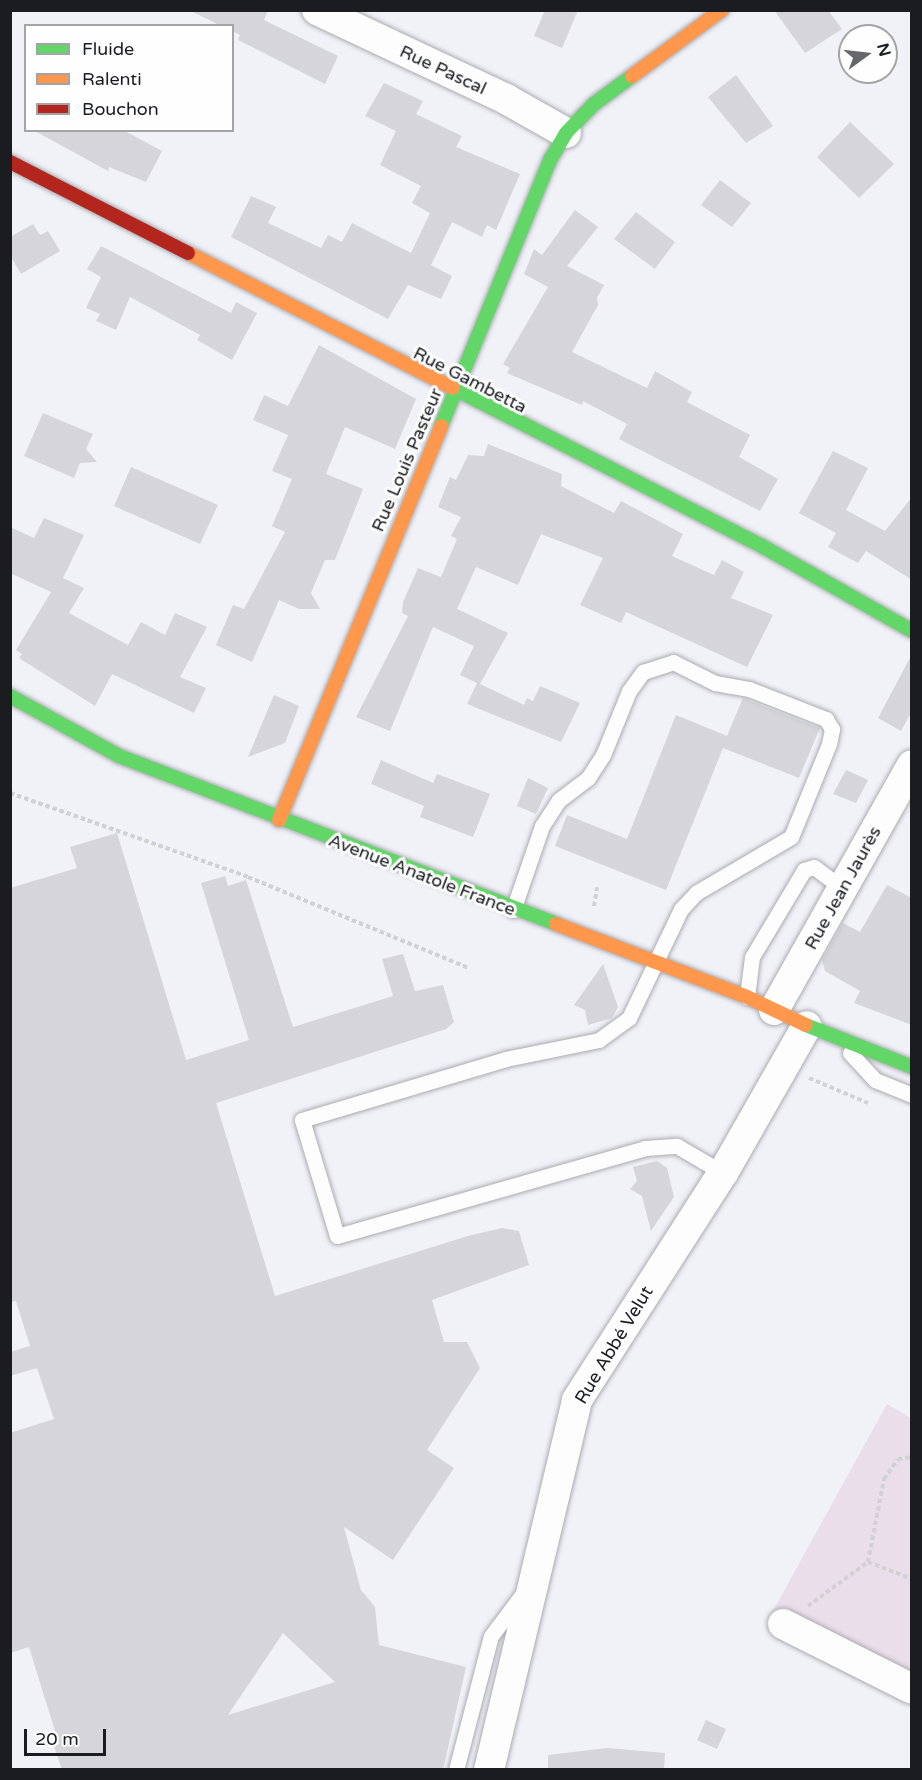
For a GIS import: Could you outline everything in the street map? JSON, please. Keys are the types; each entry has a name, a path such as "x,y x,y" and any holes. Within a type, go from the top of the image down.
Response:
{"street":[{"name":"Rue Pascal","path":"317,10 506,99 566,133"},
{"name":"Rue Louis Pasteur","path":"279,820 537,189 566,133 594,104 722,10"},
{"name":"Rue Gambetta","path":"10,162 455,393 762,546 912,631"},
{"name":"Avenue Anatole France","path":"10,696 119,756 513,910 747,997 840,1042 912,1067"},
{"name":"Rue Jean Jaurès","path":"774,1010 912,765"},
{"name":"Rue Abbé Velut","path":"489,1770 577,1400 723,1173 807,1026"},
{"path":"783,1624 912,1689"}],"lane":[{"path":"513,910 542,826 560,800 588,778 603,755 629,691 643,672 673,663 715,683 749,689 826,719 832,729 829,744 791,837 696,893 681,909 653,962 629,1018 599,1040 506,1059 302,1120 337,1236 645,1148 677,1146 723,1173"},
{"path":"747,997 752,957 804,870 814,867 842,888"},
{"name":"Avenue Anatole France","path":"840,1042 875,1080 912,1095"},
{"path":"456,1770 492,1636 534,1578"}],"path":[{"path":"10,793 248,877 469,968"},
{"path":"593,913 597,887"},
{"path":"783,1624 868,1562 884,1479 898,1459 912,1457"},
{"path":"868,1562 912,1579"}],"shaded area":[{"path":"887,1404 911,1418 911,1677 769,1618"}],"building":[{"path":"189,10 268,10 264,20 338,56 325,84 238,40 240,35 234,32 234,24 217,24"},
{"path":"545,10 578,10 562,48 534,36"},
{"path":"774,10 828,10 838,24 838,32 805,53"},
{"path":"736,75 773,126 746,143 708,97"},
{"path":"384,83 423,101 416,114 462,136 456,147 520,174 496,230 487,225 482,237 452,222 431,265 452,276 441,299 408,285 388,319 231,237 251,196 276,207 268,223 321,248 328,235 342,242 352,223 411,253 430,213 412,203 421,186 380,165 396,131 365,116"},
{"path":"850,122 894,164 859,198 817,157"},
{"path":"37,132 127,132 162,151 146,182 109,167 108,171"},
{"path":"720,180 751,203 732,227 701,205"},
{"path":"575,210 598,227 567,266 604,285 597,298 598,305 572,352 647,388 655,371 692,392 687,402 750,435 739,457 778,479 760,511 619,439 627,424 583,401 582,405 507,373 510,368 503,364 548,287 524,274 534,249 542,255"},
{"path":"636,212 675,242 655,269 614,239"},
{"path":"33,224 40,235 48,231 60,251 21,274 10,255 10,237"},
{"path":"101,246 231,313 236,302 257,313 232,360 197,340 200,335 130,297 116,330 96,321 100,314 86,308 101,277 87,269"},
{"path":"319,345 416,399 395,449 345,427 326,474 363,489 335,560 325,560 311,593 320,609 299,609 279,600 252,662 216,645 233,605 244,609 285,532 272,526 292,479 272,471 288,435 253,420 264,395 288,406"},
{"path":"43,413 93,434 86,449 97,462 80,463 74,478 24,456"},
{"path":"488,444 562,474 561,486 614,513 621,501 683,534 672,556 714,575 722,560 744,572 731,598 773,615 747,667 626,612 621,623 580,605 603,558 541,534 518,585 476,567 457,609 508,633 480,684 524,705 527,698 533,701 540,686 580,703 561,742 467,704 477,683 460,675 474,646 433,627 390,731 356,717 408,616 402,613 403,602 418,568 441,577 457,539 451,536 461,517 438,507 450,477 456,480 468,455 484,456"},
{"path":"833,451 868,468 846,510 885,531 912,497 912,580 866,551 858,563 828,547 836,533 799,513"},
{"path":"131,467 218,505 200,544 114,506"},
{"path":"44,518 84,535 63,578 84,588 69,613 128,645 141,622 165,635 175,613 207,627 180,677 206,688 194,713 112,674 95,706 19,658 22,654 16,650 51,592 10,573 10,527 34,538"},
{"path":"912,654 912,711 901,731 878,718"},
{"path":"274,695 299,706 285,743 248,757"},
{"path":"743,698 820,728 799,778 723,748 666,890 555,846 567,815 627,839 676,715 727,736"},
{"path":"381,760 433,783 437,774 490,794 473,837 420,817 424,806 371,784"},
{"path":"846,770 868,780 856,803 833,794"},
{"path":"528,778 548,788 536,814 517,806"},
{"path":"117,833 186,1060 249,1040 201,883 225,876 228,886 246,880 293,1027 393,996 382,959 403,954 415,991 443,985 454,1022 446,1029 216,1103 275,1296 468,1236 502,1228 519,1231 529,1265 432,1300 444,1342 467,1342 480,1368 427,1450 454,1468 393,1560 344,1527 361,1590 375,1607 379,1645 466,1667 443,1770 62,1770 54,1746 59,1744 29,1647 10,1653 10,1433 54,1419 37,1368 10,1376 10,1352 30,1346 16,1301 10,1302 10,888 77,868 70,847","holes":["283,1633 335,1682 228,1715"]},
{"path":"887,885 912,898 912,1025 854,1003 860,991 825,971 822,960 843,923 860,932"},
{"path":"603,964 618,1007 612,1018 588,1025 585,1010 574,1005"},
{"path":"657,1161 667,1168 674,1197 651,1231 642,1196 630,1189 637,1181 633,1167"},
{"path":"706,1720 726,1729 717,1749 697,1740"},
{"path":"607,1748 665,1753 664,1770 548,1770 548,1755"}],"traffic: fast":[{"path":"441,426 550,160 566,133 594,104 632,76"},
{"path":"453,388 762,546 912,631"},
{"path":"10,696 119,756 556,924"},
{"path":"806,1025 912,1067"}],"traffic: slow":[{"path":"632,76 722,10"},
{"path":"188,253 453,388"},
{"path":"279,820 441,426"},
{"path":"556,924 747,997 806,1025"}],"traffic: jam":[{"path":"10,162 188,253"}]}
